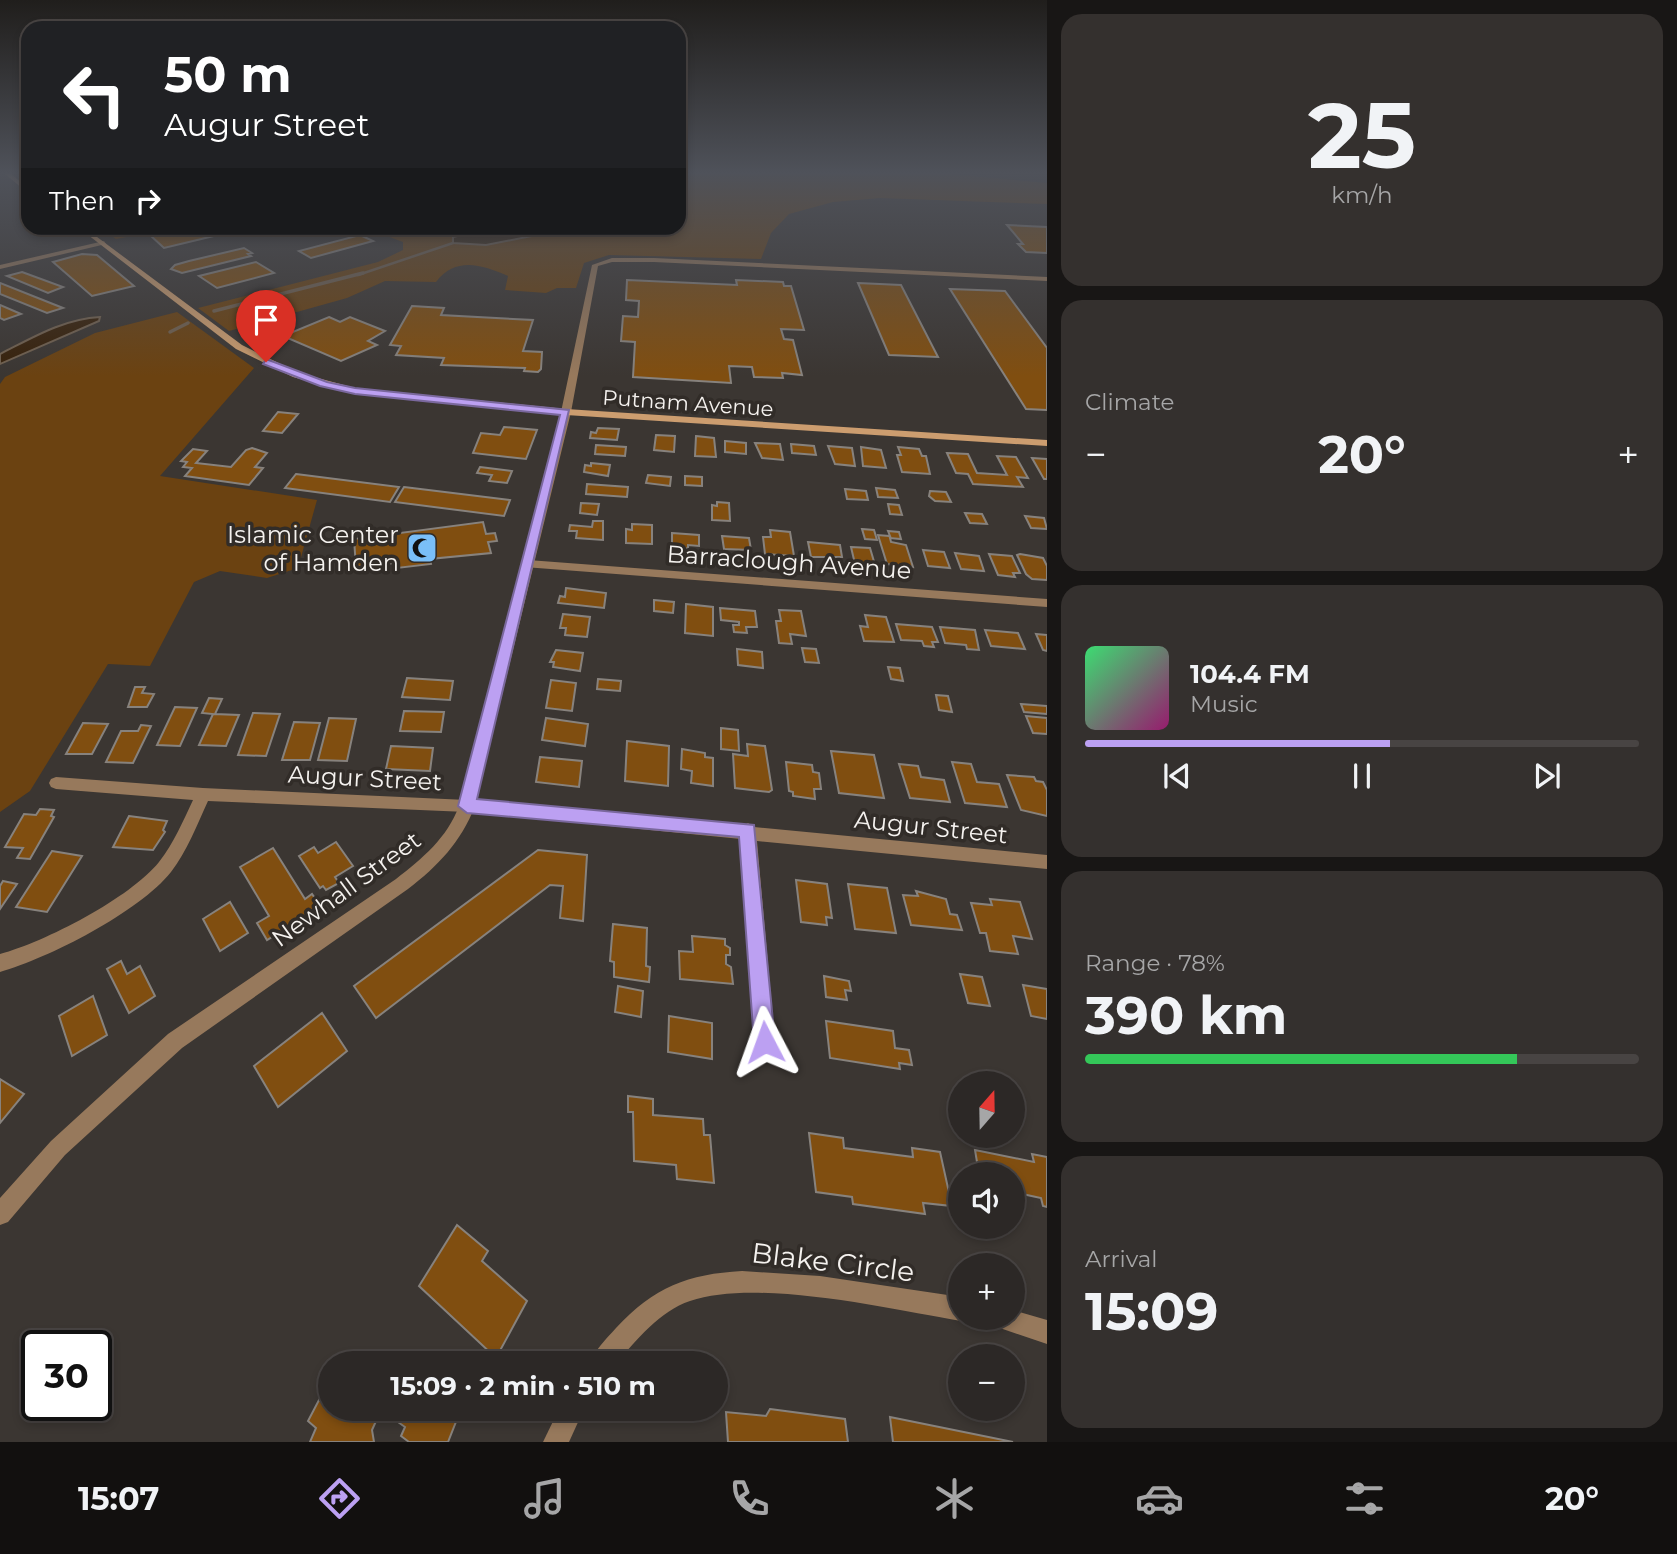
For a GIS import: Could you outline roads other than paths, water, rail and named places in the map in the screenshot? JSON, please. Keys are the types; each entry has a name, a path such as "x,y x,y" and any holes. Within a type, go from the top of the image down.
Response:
{"main road":[{"name":"Putnam Avenue","path":"103,243 239,347 296,375 324,384 387,396 566,412 1047,443"}],"street":[{"path":"0,267 103,243"},
{"name":"Newhall Street","path":"0,1214 58,1148 175,1041 433,860 450,841 467,806 566,412 593,269 603,262 653,260 1047,279"},
{"name":"Barraclough Avenue","path":"528,564 1047,603"},
{"name":"Augur Street","path":"56,783 203,794 467,806 748,830 1047,862"},
{"path":"0,963 26,955 53,941 132,895 158,875 177,849 203,794"},
{"path":"748,830 765,1042"},
{"name":"Blake Circle","path":"611,1351 626,1331 655,1307 688,1289 723,1282 786,1284 948,1308"},
{"path":"1025,1325 1047,1332"},
{"path":"556,1442 566,1421"}],"waterway":[{"path":"358,275 453,243"},
{"path":"214,311 363,273"},
{"path":"170,332 188,323"}],"place":[{"name":"Islamic Center of Hamden","path":"422,548"}]}
